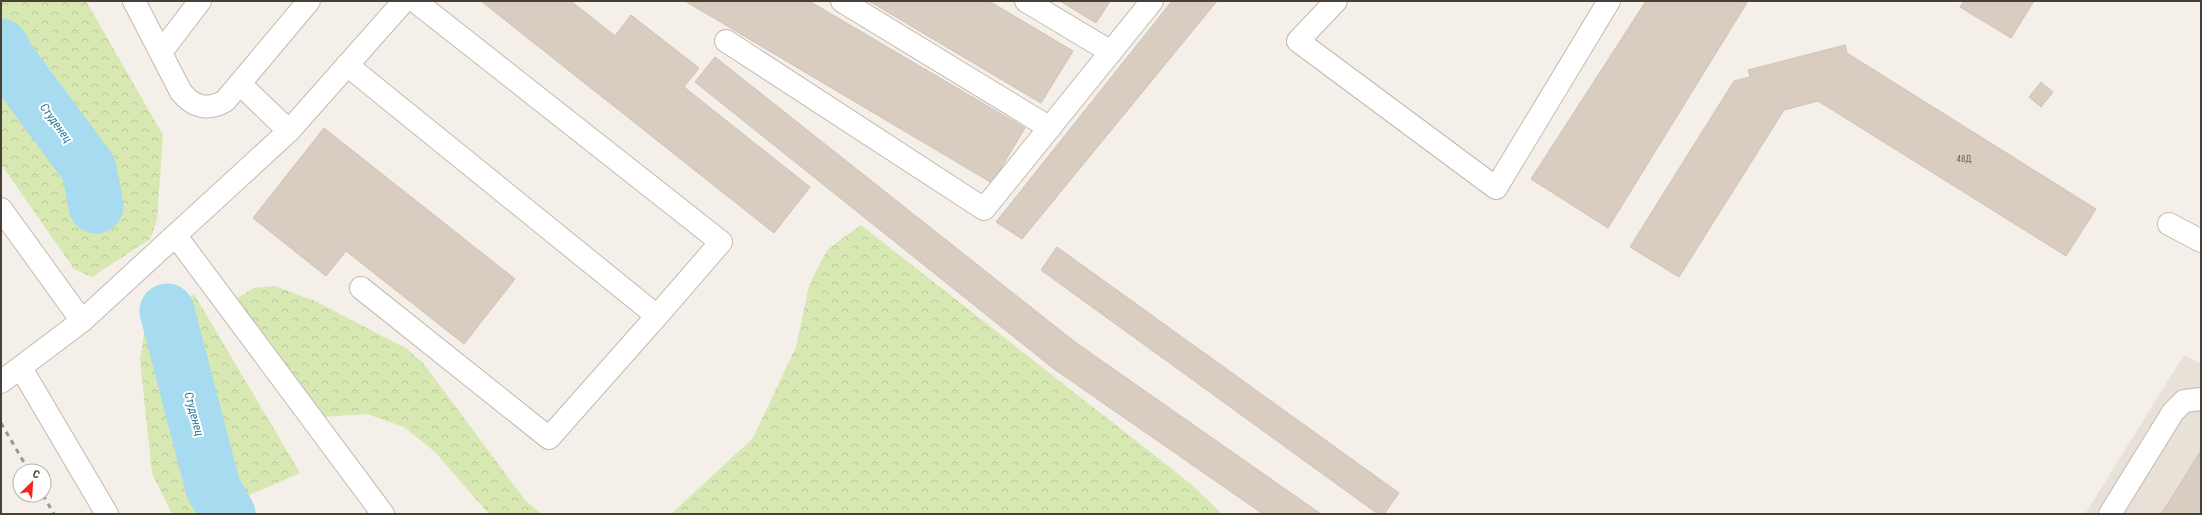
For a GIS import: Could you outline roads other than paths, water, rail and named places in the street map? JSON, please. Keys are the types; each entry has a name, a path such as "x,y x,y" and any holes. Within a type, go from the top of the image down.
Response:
{"lane":[{"path":"134,1 181,92 187,100 196,105 216,106 224,101 240,84 309,1"},
{"path":"161,52 200,1"},
{"path":"1,382 82,321 289,131 404,1"},
{"path":"360,288 548,438 721,242 415,1"},
{"path":"842,1 1050,128"},
{"path":"1026,1 1110,52"},
{"path":"726,41 984,209 1152,1"},
{"path":"1336,1 1298,41 1496,188 1609,1"},
{"path":"347,65 657,316"},
{"path":"240,84 289,131"},
{"path":"1,209 82,321"},
{"path":"2170,224 2201,241"},
{"path":"176,236 383,514"},
{"path":"21,368 107,514"},
{"path":"2110,514 2174,412 2184,401 2201,399"}],"waterway":[{"name":"Студенец","path":"1,46 7,58 89,169 96,206"},
{"name":"Студенец","path":"167,311 213,488 228,514"}],"railway":[{"path":"1,423 24,463"},
{"path":"48,503 54,514"}]}
